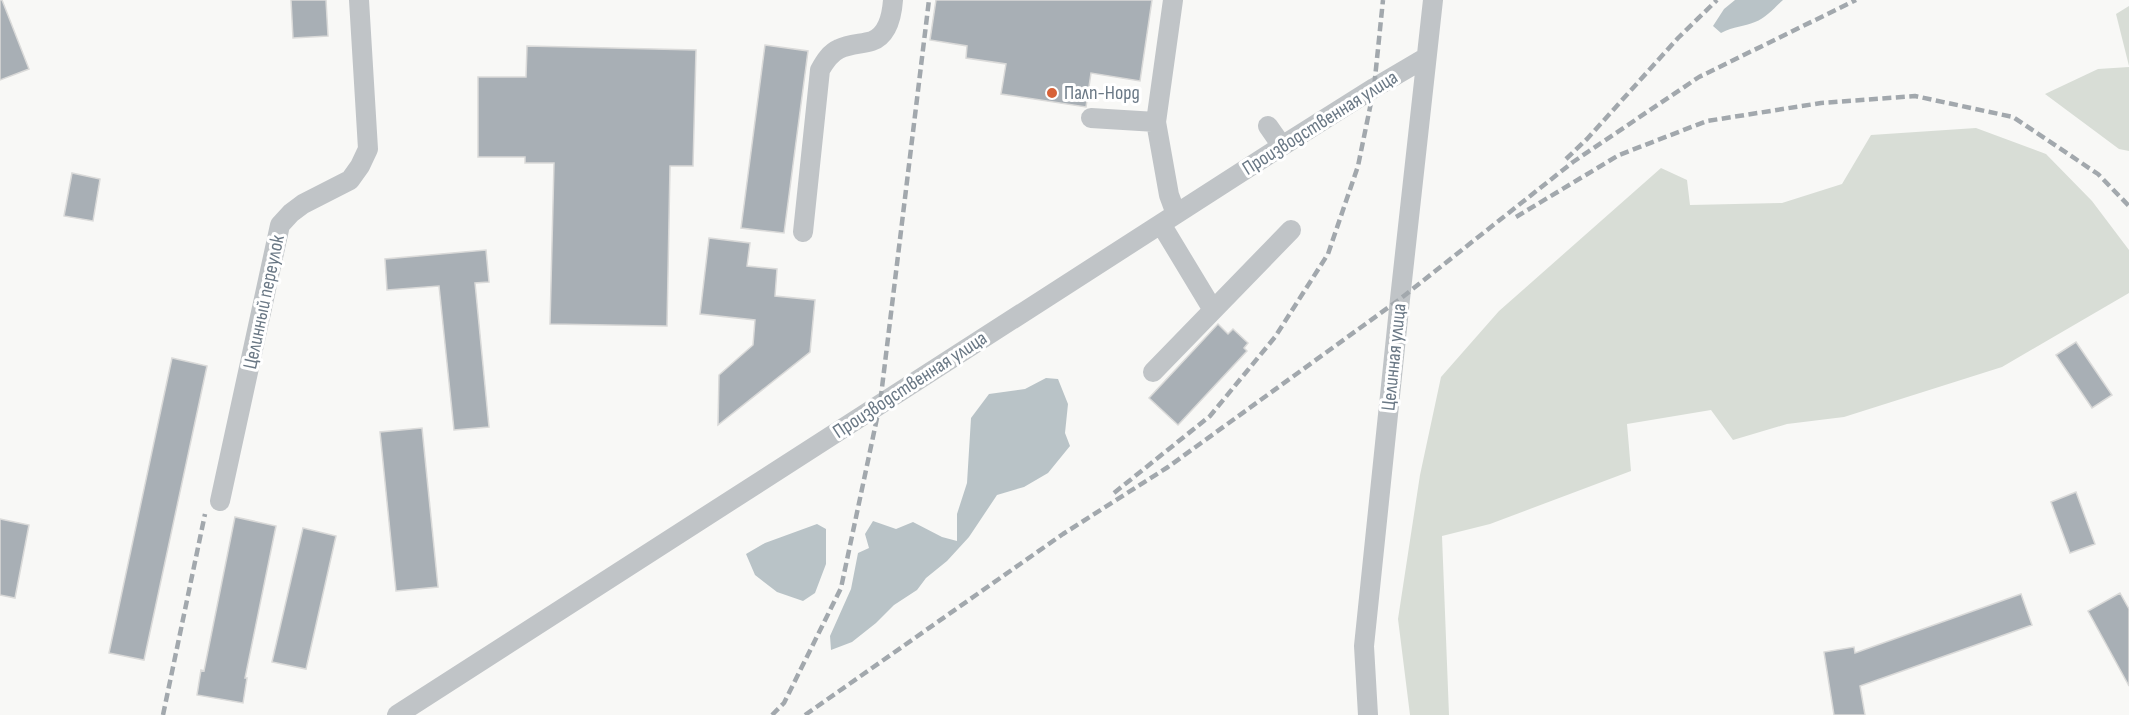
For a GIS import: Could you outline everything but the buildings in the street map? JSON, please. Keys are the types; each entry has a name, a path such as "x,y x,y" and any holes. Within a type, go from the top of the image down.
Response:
{"street":[{"name":"Целинный переулок","path":"220,501 280,225 303,204 350,180 368,149 358,0"},
{"path":"802,232 820,70 828,57 840,48 876,40 886,29 892,13 893,0"},
{"path":"1173,0 1156,122 1169,195 1168,219 1213,310"},
{"name":"Целинная улица","path":"1368,715 1364,646 1433,0"},
{"name":"Производственная улица","path":"397,715 1168,219 1425,58"},
{"path":"1091,118 1156,122"},
{"path":"1268,126 1282,147"},
{"path":"1153,372 1291,230"}],"shaded area":[{"path":"1735,0 1783,0 1759,20 1721,33 1713,26 1724,9"},
{"path":"2129,6 2129,66 2116,14"},
{"path":"2129,67 2129,151 2119,149 2045,94 2098,69"},
{"path":"1976,128 2046,154 2092,201 2129,250 2129,293 2002,367 1844,417 1787,424 1733,440 1711,410 1627,424 1631,471 1490,524 1442,536 1449,715 1410,715 1398,619 1420,475 1441,377 1499,311 1661,168 1687,180 1690,205 1782,203 1842,184 1871,135"},
{"path":"1046,378 1058,379 1068,404 1065,433 1070,446 1048,473 1024,487 997,495 969,537 947,561 926,578 917,590 894,605 852,642 831,650 830,636 851,589 858,553 869,548 865,534 873,521 896,529 913,522 942,537 957,541 957,514 967,483 971,418 989,394 1025,389"},
{"path":"817,524 826,529 826,564 815,593 803,601 777,592 755,575 746,554 765,543"}],"railway":[{"path":"772,715 784,703 841,588 880,404 929,0"},
{"path":"1114,493 1210,416 1275,337 1328,254 1358,166 1374,88 1383,0"},
{"path":"1566,159 1587,139 1678,38 1717,0"},
{"path":"805,715 1063,534 1168,467 1400,299 1573,162 1699,77 1856,0"},
{"path":"1516,217 1619,155 1707,121 1821,103 1915,96 2013,117 2098,174 2129,206"},
{"path":"163,715 205,514"}],"place":[{"name":"Палп-Норд","path":"1052,93"}]}
